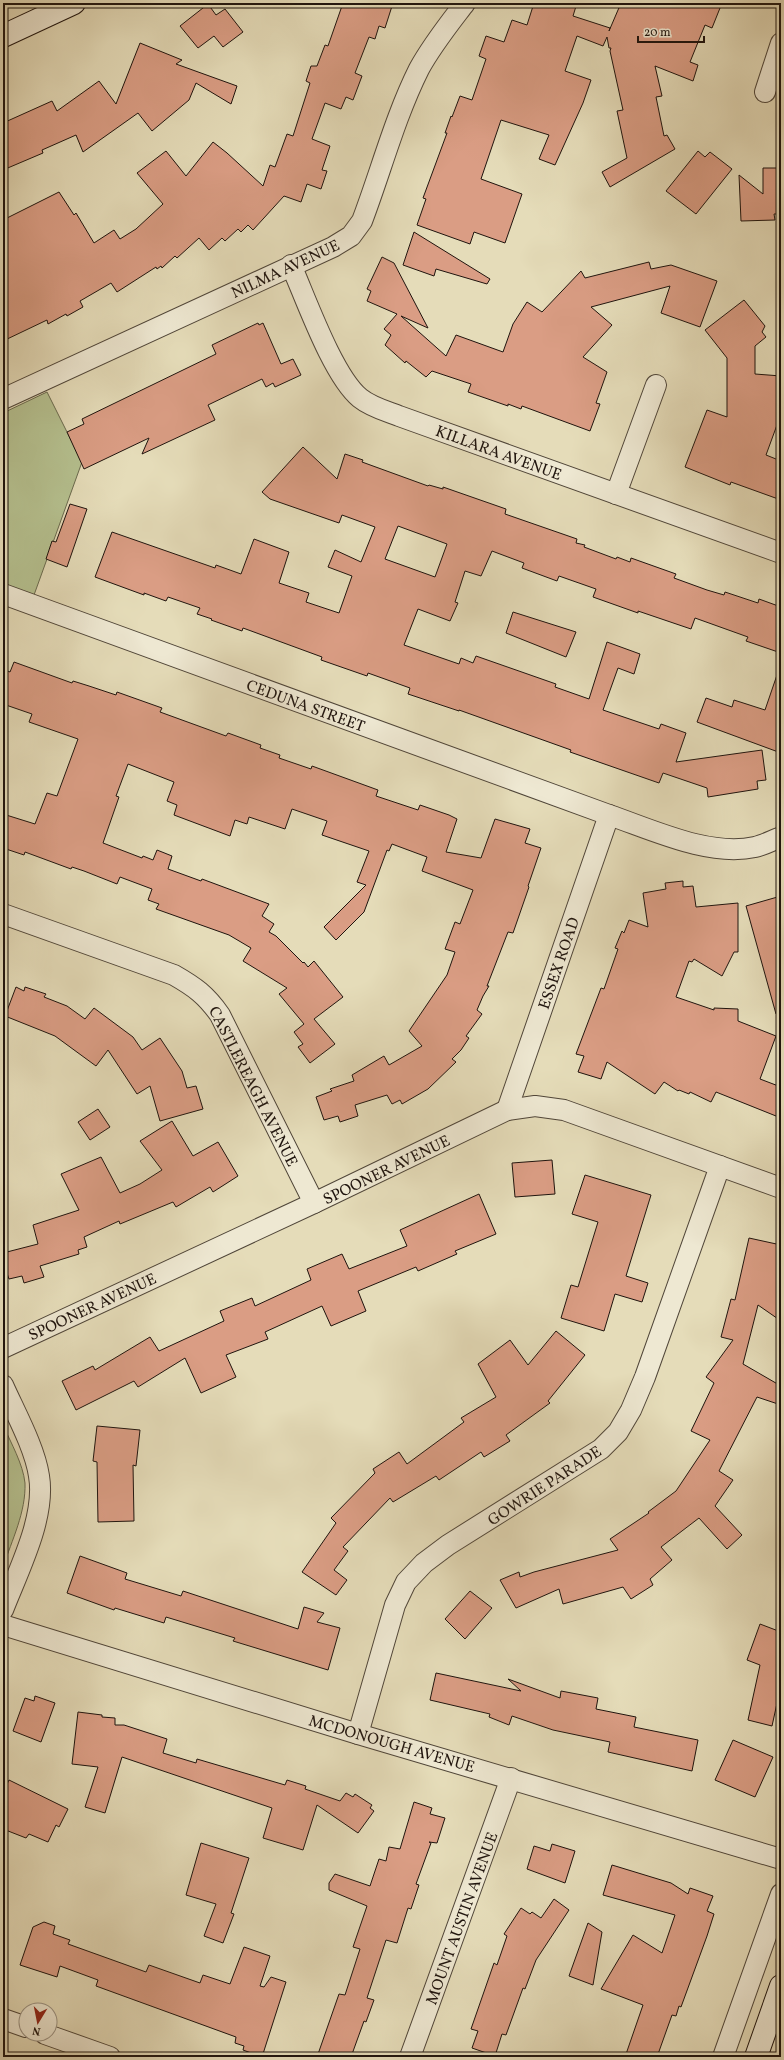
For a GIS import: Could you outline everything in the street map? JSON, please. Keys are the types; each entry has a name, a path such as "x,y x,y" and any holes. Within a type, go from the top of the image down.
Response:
{"street":[{"path":"3,36 74,3"},
{"name":"NILMA AVENUE","path":"3,399 333,247 351,236 362,221 406,98 420,69 435,43 464,3"},
{"path":"765,92 781,43"},
{"name":"KILLARA AVENUE","path":"291,266 336,366 347,383 360,398 399,416 781,553"},
{"path":"616,494 656,385"},
{"name":"CEDUNA STREET","path":"3,594 685,841 719,848 755,847 781,837"},
{"name":"ESSEX ROAD","path":"507,1110 610,815"},
{"name":"CASTLEREAGH AVENUE","path":"3,914 174,975 194,986 208,998 220,1014 314,1203"},
{"name":"SPOONER AVENUE","path":"3,1348 314,1203 507,1110 535,1106 564,1110 781,1188"},
{"name":"GOWRIE PARADE","path":"358,1734 395,1605 406,1582 424,1563 448,1545 578,1465 601,1449 618,1432 632,1410 645,1377 720,1166"},
{"path":"3,1385 34,1457 39,1476 40,1495 33,1531 3,1610"},
{"name":"MCDONOUGH AVENUE","path":"3,1625 358,1734 781,1859"},
{"name":"MOUNT AUSTIN AVENUE","path":"410,2057 511,1778"},
{"path":"723,2057 781,1894"},
{"path":"756,2057 781,1986"},
{"path":"3,2019 18,2024"},
{"path":"58,2039 110,2057"}],"green space":[{"path":"47,392 82,462 34,595 3,584 3,413"},
{"path":"3,1425 13,1446 24,1476 25,1494 21,1515 3,1567"}],"building":[{"path":"343,3 393,3 385,28 379,26 375,39 369,37 355,73 362,76 353,100 346,97 341,109 325,103 312,139 330,146 322,170 327,171 321,189 307,184 301,202 284,196 253,230 248,225 241,232 238,229 225,241 222,238 209,250 199,238 177,258 175,256 162,268 161,266 157,269 156,267 117,292 111,283 80,301 83,307 67,316 66,314 48,324 47,320 3,341 3,220 59,192 74,215 76,213 94,243 114,230 120,239 136,229 163,204 137,173 166,151 186,176 213,142 263,186 270,165 275,167 287,134 293,136 310,83 306,81 311,66 317,66 325,45 328,46"},
{"path":"534,3 577,3 573,16 610,28 609,31 621,3 722,3 712,28 705,25 690,62 698,65 693,81 655,66 662,96 656,97 664,136 667,135 675,149 610,187 602,172 627,158 617,111 623,110 610,51 611,48 609,48 607,37 603,46 577,36 565,71 591,80 583,103 555,165 539,159 549,135 501,120 481,179 522,194 505,243 474,232 470,244 417,225 426,199 423,198 447,133 445,133 451,116 452,117 460,96 472,100 486,59 479,56 486,36 504,42 512,20 527,25"},
{"path":"208,4 216,15 225,9 243,32 223,47 214,36 198,48 180,26"},
{"path":"140,43 182,60 176,64 237,86 231,104 196,83 189,100 152,131 138,113 83,152 76,135 42,150 43,153 3,170 3,123 52,101 57,111 99,81 116,104"},
{"path":"698,151 705,157 710,152 732,169 696,214 666,191"},
{"path":"763,168 781,168 781,214 774,214 775,220 741,221 739,175 763,194"},
{"path":"414,232 490,279 487,284 436,269 434,276 403,265"},
{"path":"382,257 394,263 428,328 401,316 446,356 456,335 503,352 513,324 527,302 542,312 581,271 585,278 649,262 651,269 671,265 717,281 700,327 661,313 670,286 591,307 612,325 583,357 607,372 596,403 600,404 590,431 522,406 521,409 508,404 508,406 468,392 471,384 432,371 426,377 406,361 405,363 385,345 391,335 384,329 397,314 367,301 371,291 367,289"},
{"path":"744,300 765,326 762,332 766,337 755,346 755,374 781,376 781,414 766,455 781,461 781,500 731,482 730,485 685,467 707,410 727,417 727,358 705,330"},
{"path":"258,323 259,325 263,323 281,364 293,359 301,375 275,387 273,383 266,387 262,379 208,405 215,420 142,454 149,438 84,469 67,432 84,424 82,419 216,354 212,345"},
{"path":"303,447 337,479 345,454 363,460 362,462 428,486 443,489 443,487 506,509 505,514 577,539 576,543 585,545 584,547 616,559 617,557 630,562 631,558 676,574 674,578 707,590 724,595 725,592 758,603 759,599 781,607 781,653 746,641 748,637 695,618 691,629 638,611 638,613 593,597 596,589 559,576 557,581 522,568 524,563 492,551 481,576 465,571 455,602 458,603 450,621 418,609 404,645 459,664 461,658 473,663 476,656 556,684 555,687 589,699 607,642 640,654 634,674 618,668 603,710 659,729 661,724 686,733 676,762 762,750 766,780 757,781 758,789 708,797 707,788 663,773 659,783 570,752 571,750 459,710 408,694 410,688 368,673 367,676 321,660 322,657 243,628 242,631 211,620 212,619 197,614 200,608 168,597 166,601 144,593 144,595 95,577 112,532 215,568 216,565 241,574 254,539 289,552 279,583 309,593 306,602 339,613 352,576 328,567 335,550 361,562 375,527 342,515 339,523 270,499 262,492","holes":["398,526 447,544 435,577 385,559"]},
{"path":"70,504 87,509 67,567 46,559 52,541 56,542"},
{"path":"513,612 576,632 566,657 506,633"},
{"path":"14,662 72,683 73,681 116,695 117,692 162,708 160,712 226,736 228,733 261,745 260,748 280,755 279,758 311,769 312,766 378,790 376,796 418,810 420,805 449,815 457,819 446,852 481,858 495,819 530,829 525,843 541,848 528,886 529,887 513,933 508,932 487,986 489,986 477,1010 482,1014 466,1036 469,1038 461,1050 452,1059 456,1062 428,1089 402,1104 400,1100 392,1104 387,1095 355,1105 358,1116 340,1122 338,1116 324,1120 316,1097 332,1091 330,1089 354,1081 352,1075 384,1056 389,1065 422,1046 409,1031 447,975 455,952 445,949 455,922 460,924 473,890 422,871 427,857 392,844 389,851 387,850 364,912 336,940 324,927 366,885 357,882 369,851 322,835 327,821 292,809 285,829 249,817 247,824 235,820 230,836 174,815 177,805 167,801 174,782 128,764 116,796 119,797 103,843 142,858 143,856 153,860 157,850 172,856 168,869 201,881 202,879 269,904 262,916 274,924 269,932 276,936 308,967 314,961 343,997 314,1019 335,1044 310,1063 298,1047 303,1044 294,1032 304,1024 279,994 287,988 243,961 251,948 229,935 156,909 159,904 148,900 152,889 120,877 117,884 84,871 72,867 71,869 25,852 24,855 3,848 3,814 35,824 47,793 57,796 78,739 29,722 32,714 3,704 3,669 10,672"},
{"path":"778,672 781,673 781,753 697,722 706,698 732,707 734,700 765,710"},
{"path":"683,881 683,887 693,886 696,907 738,903 738,952 734,952 722,976 694,959 692,962 689,961 676,997 714,1010 714,1008 738,1009 738,1021 776,1036 760,1079 781,1087 781,1118 716,1092 711,1102 690,1092 689,1094 679,1090 678,1091 664,1082 655,1094 607,1062 601,1079 578,1072 584,1056 576,1054 601,988 604,989 618,949 615,948 622,931 624,933 629,920 648,927 643,893 666,889 665,883"},
{"path":"781,896 781,1013 776,1014 746,906"},
{"path":"16,987 24,991 25,987 46,994 44,997 67,1006 85,1019 94,1008 133,1037 142,1050 160,1038 182,1071 187,1088 196,1086 203,1109 160,1121 150,1086 137,1094 108,1050 96,1066 55,1036 5,1016"},
{"path":"98,1109 110,1127 90,1140 78,1122"},
{"path":"172,1121 193,1156 218,1142 238,1176 213,1192 210,1187 176,1207 173,1202 120,1224 119,1221 84,1237 87,1247 78,1250 79,1254 40,1266 44,1277 24,1283 22,1276 9,1279 3,1262 3,1253 38,1244 33,1225 79,1210 61,1174 101,1157 120,1193 140,1184 162,1170 140,1141"},
{"path":"552,1160 555,1194 515,1197 512,1163"},
{"path":"585,1175 651,1195 626,1276 648,1283 642,1302 615,1294 604,1331 561,1318 571,1285 578,1287 598,1222 572,1214"},
{"path":"479,1194 496,1234 455,1251 457,1254 418,1271 416,1267 358,1291 366,1311 331,1326 322,1306 265,1332 268,1339 226,1355 236,1377 201,1393 185,1358 138,1387 134,1381 76,1410 62,1381 93,1366 95,1370 150,1337 159,1351 224,1321 220,1311 252,1298 255,1306 311,1280 307,1269 342,1254 349,1269 407,1246 400,1230"},
{"path":"749,1238 781,1245 781,1321 758,1305 743,1364 781,1386 781,1405 757,1397 719,1471 733,1480 715,1506 742,1535 727,1549 699,1518 661,1547 672,1560 650,1579 653,1585 631,1599 623,1587 563,1604 559,1589 516,1608 500,1580 519,1572 520,1577 618,1550 610,1539 649,1513 648,1512 676,1491 710,1440 691,1431 714,1383 706,1377 733,1340 721,1337 731,1299 735,1300"},
{"path":"556,1331 585,1355 548,1401 550,1403 506,1435 510,1441 484,1457 481,1452 439,1480 436,1476 393,1502 390,1498 343,1547 348,1551 334,1570 347,1580 336,1595 302,1572 336,1523 331,1518 375,1473 373,1469 399,1452 407,1464 464,1422 461,1418 496,1397 478,1364 510,1340 528,1365"},
{"path":"97,1426 140,1430 136,1466 133,1465 134,1521 98,1522 97,1462 93,1461"},
{"path":"80,1556 127,1573 125,1579 181,1596 183,1591 298,1629 304,1607 324,1613 317,1622 340,1628 328,1670 233,1641 235,1638 166,1617 164,1623 115,1608 114,1610 67,1593"},
{"path":"470,1591 492,1608 465,1639 445,1619"},
{"path":"760,1624 781,1632 781,1685 772,1726 748,1720 760,1665 747,1660"},
{"path":"436,1673 521,1691 508,1679 560,1698 561,1691 598,1698 596,1709 636,1717 634,1727 698,1740 692,1771 608,1752 610,1742 553,1730 512,1716 509,1725 489,1717 490,1714 430,1700"},
{"path":"35,1696 55,1703 41,1742 13,1731 25,1698 34,1701"},
{"path":"78,1712 115,1718 115,1725 124,1725 167,1739 163,1753 196,1763 197,1759 285,1785 287,1780 306,1786 305,1789 340,1801 346,1793 353,1797 355,1794 372,1805 370,1808 374,1811 358,1833 317,1805 303,1850 263,1838 272,1808 122,1757 105,1813 85,1807 98,1767 72,1764"},
{"path":"733,1740 773,1757 755,1797 715,1780"},
{"path":"9,1780 68,1809 59,1827 56,1825 48,1842 29,1834 26,1838 3,1829 3,1792"},
{"path":"414,1802 432,1808 430,1814 445,1818 437,1843 429,1842 431,1843 416,1884 419,1885 411,1909 408,1908 397,1943 386,1940 367,1998 374,2000 366,2022 364,2021 351,2057 317,2057 339,1994 345,1995 360,1949 353,1947 367,1906 329,1890 329,1883 335,1874 370,1886 379,1859 386,1861 389,1847 400,1849"},
{"path":"201,1843 249,1858 231,1913 234,1914 223,1943 204,1936 216,1904 186,1895"},
{"path":"552,1844 575,1851 565,1883 527,1869 534,1846 550,1851"},
{"path":"612,1865 671,1883 688,1894 690,1888 713,1896 707,1911 714,1914 707,1936 681,2007 679,2006 676,2016 672,2015 657,2057 625,2057 643,2005 601,1989 633,1935 662,1953 675,1915 603,1895"},
{"path":"554,1899 569,1910 536,1960 525,1989 523,1988 506,2035 502,2034 495,2056 472,2048 478,2031 471,2029 494,1963 497,1965 507,1936 504,1934 521,1908 530,1914 532,1912 541,1918"},
{"path":"44,1922 55,1926 53,1934 70,1940 68,1944 146,1972 149,1965 200,1983 203,1975 230,1984 244,1947 270,1956 260,1986 264,1987 271,1977 286,1982 262,2057 243,2050 244,2046 235,2043 236,2037 96,1986 98,1980 60,1966 57,1977 20,1965 33,1927"},
{"path":"588,1923 602,1932 593,1985 569,1976"}]}
